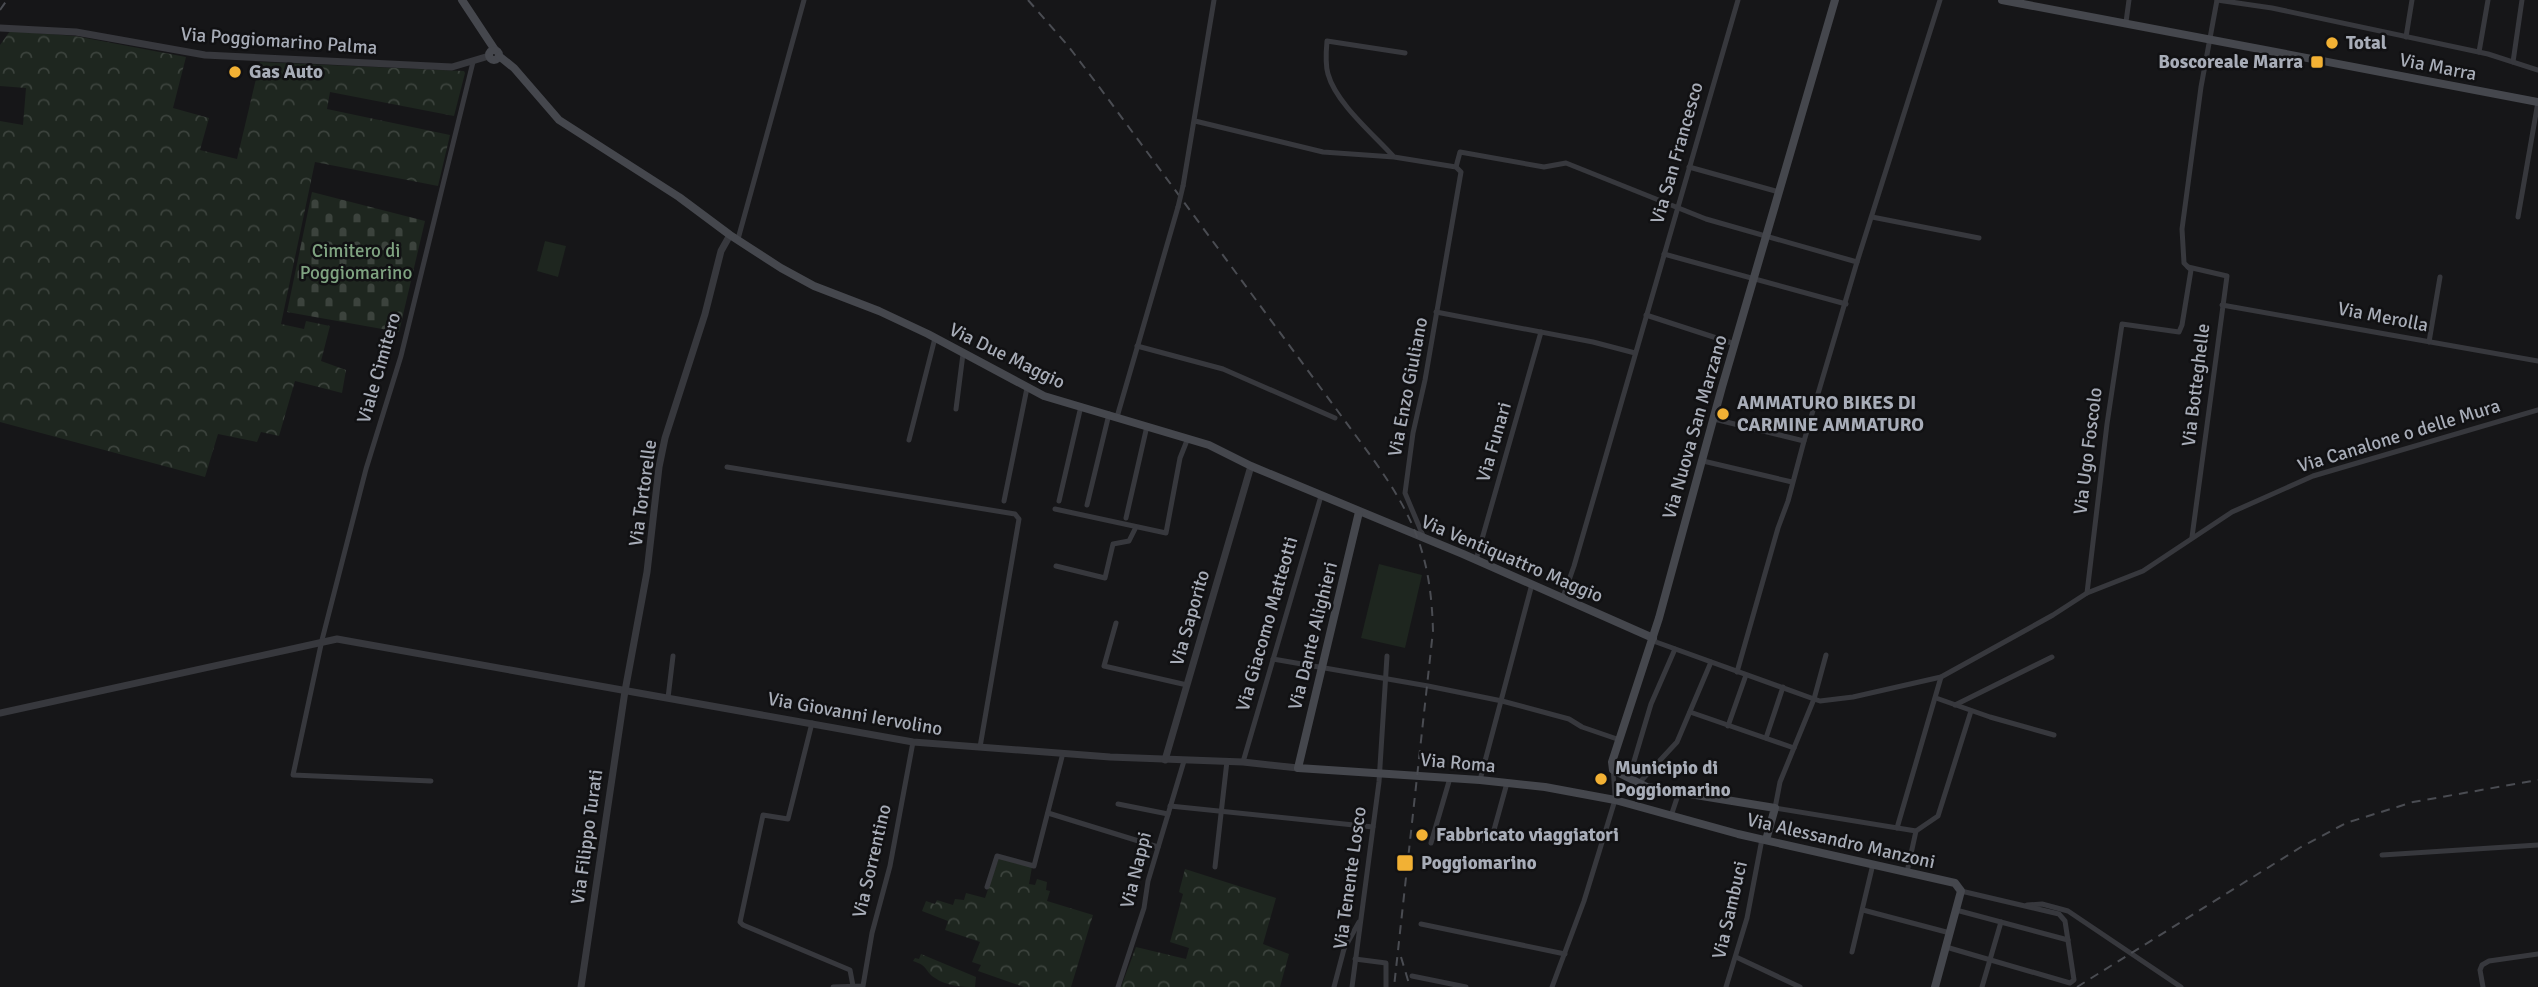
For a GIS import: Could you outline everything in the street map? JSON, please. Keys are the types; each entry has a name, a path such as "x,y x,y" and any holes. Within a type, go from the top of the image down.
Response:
{"main road":[{"name":"Via Due Maggio","path":"461,0 494,54 514,68 559,120 679,197 781,268 814,286 879,311 935,338 1044,396 1209,445 1359,512"},
{"name":"Via Nuova San Marzano","path":"1612,770 1612,762 1653,638 1835,0"},
{"name":"Via Marra","path":"2002,0 2041,3 2209,39 2538,102"},
{"name":"Via Ventiquattro Maggio","path":"1359,512 1563,597 1653,638"},
{"name":"Via Dante Alighieri","path":"1297,768 1359,512"},
{"name":"Via Roma","path":"1297,768 1480,780 1545,787 1615,800"},
{"path":"1612,770 1647,787 1775,808 1764,840"},
{"name":"Via Alessandro Manzoni","path":"1615,800 1764,840 1955,883 1961,891"},
{"path":"1935,987 1961,891"}],"street":[{"path":"734,237 804,0"},
{"path":"1087,505 1113,415 1153,298 1178,206 1195,121 1214,0"},
{"name":"Via San Francesco","path":"1635,353 1738,0"},
{"path":"1738,672 1857,262 1940,0"},
{"path":"2126,22 2129,0"},
{"path":"2217,0 2272,8 2479,52 2538,70"},
{"name":"Via Ugo Foscolo","path":"2087,593 2106,424 2122,324 2179,331 2191,270 2184,263 2182,229 2217,0"},
{"path":"2406,37 2412,0"},
{"path":"2479,52 2488,0"},
{"path":"2512,62 2522,0"},
{"name":"Via Poggiomarino Palma","path":"0,28 76,32 205,55 452,67 494,54"},
{"path":"1394,157 1354,114 1330,79 1327,41 1405,53"},
{"name":"Viale Cimitero","path":"431,781 293,775 322,640 366,469 401,355 473,62"},
{"path":"2518,217 2538,102"},
{"path":"1195,121 1323,152 1394,157 1456,167 1461,172 1436,312"},
{"path":"1456,167 1460,152 1544,167 1566,163 1677,209 1857,262"},
{"path":"1689,167 1779,192"},
{"path":"1871,217 1979,238"},
{"name":"Via Tortorelle","path":"625,691 647,572 663,448 705,314 718,262 734,237"},
{"path":"1664,254 1846,304"},
{"name":"Via Botteghelle","path":"2188,267 2227,276 2192,537"},
{"path":"2429,342 2440,277"},
{"name":"Via Merolla","path":"2222,305 2538,361"},
{"name":"Via Enzo Giuliano","path":"1424,538 1405,493 1413,433 1436,312 1635,353"},
{"path":"1646,315 1735,344"},
{"name":"Via Funari","path":"1476,560 1541,332"},
{"path":"909,440 935,338"},
{"path":"1137,346 1223,369 1335,418"},
{"path":"1563,597 1635,353"},
{"path":"956,410 963,354"},
{"path":"1004,501 1027,388"},
{"path":"1059,500 1081,407"},
{"name":"Via Canalone o delle Mura","path":"2087,593 2143,571 2232,512 2313,476 2538,410"},
{"path":"1714,419 1804,441"},
{"path":"1126,517 1147,426"},
{"path":"1055,509 1166,533 1180,458 1188,438"},
{"path":"1703,461 1792,482"},
{"name":"Via Saporito","path":"1165,760 1251,466"},
{"path":"727,467 1015,514 1019,519 980,747"},
{"name":"Via Giacomo Matteotti","path":"1243,762 1321,496"},
{"path":"1056,566 1105,578 1113,544 1129,541 1136,527"},
{"path":"1480,780 1532,584"},
{"path":"1653,638 1656,642 1820,701 1853,697 1941,677 2053,615 2087,593"},
{"path":"1116,623 1104,666 1187,685"},
{"name":"Via Giovanni Iervolino","path":"0,713 322,640 349,641 914,742 1165,760"},
{"path":"1629,778 1651,704 1675,649"},
{"path":"1826,655 1814,699 1780,782 1775,808 1916,831 1938,816 1971,711"},
{"path":"668,698 673,656"},
{"name":"Via Tenente Losco","path":"1352,987 1380,772 1387,656"},
{"path":"1955,705 2052,657"},
{"path":"1273,659 1502,701 1569,719 1582,727 1620,740"},
{"path":"1639,783 1677,743 1710,662"},
{"path":"1728,726 1746,675"},
{"path":"1897,828 1941,677"},
{"path":"1766,738 1783,687"},
{"name":"Via Filippo Turati","path":"581,987 625,691"},
{"path":"1936,698 2054,735"},
{"path":"1690,712 1794,748"},
{"path":"812,723 788,819 763,815 740,922 850,971 853,986"},
{"name":"Via Sorrentino","path":"832,987 864,987 872,933 890,866 914,742"},
{"path":"986,887 997,856 1034,866 1063,753"},
{"path":"1165,760 1227,761 1297,768"},
{"name":"Via Nappi","path":"1118,987 1144,908 1148,881 1184,761"},
{"path":"1215,867 1227,761"},
{"path":"1552,987 1601,849 1615,800 1612,770"},
{"path":"1431,843 1450,778"},
{"path":"1473,839 1492,837 1507,783"},
{"path":"1671,816 1679,792"},
{"path":"1118,804 1168,814"},
{"path":"1170,806 1373,827"},
{"path":"1048,813 1158,847"},
{"path":"1907,872 1916,831"},
{"name":"Via Sambuci","path":"1726,987 1747,918 1764,840"},
{"path":"2382,855 2538,845"},
{"path":"1852,952 1873,864"},
{"path":"1946,947 2070,983 2074,980 2065,921 2059,914 1961,891"},
{"path":"2024,905 2042,904 2068,911 2181,987"},
{"path":"1863,910 1950,933"},
{"path":"1956,910 2068,940"},
{"path":"1334,987 1344,949 1361,919"},
{"path":"1982,987 2001,922"},
{"path":"1421,924 1565,954"},
{"path":"2483,987 2480,970 2482,965 2489,961 2538,954"},
{"path":"1736,957 1800,987"},
{"path":"1355,959 1386,963 1386,987"},
{"path":"1412,976 1466,987"}],"green space":[{"path":"10,31 75,36 186,57 173,108 209,118 200,150 237,159 260,62 464,71 454,116 330,92 327,109 450,135 438,186 315,162 281,324 304,329 306,321 330,326 321,361 346,370 342,393 295,381 279,436 261,432 257,442 218,434 205,477 0,422 0,121 23,125 26,88 0,86 0,45"},
{"name":"Cimitero di Poggiomarino","path":"312,192 425,221 399,332 287,312"},
{"path":"545,241 566,246 558,277 537,271"},
{"path":"1379,564 1422,575 1405,648 1361,638"},
{"path":"999,858 1032,867 1029,884 1035,885 1037,879 1047,882 1046,890 1050,891 1047,901 1093,915 1071,987 1024,987 978,971 981,965 972,962 980,942 945,930 948,921 922,911 926,901 935,904 937,900 953,905 955,899 964,900 966,893 985,898"},
{"path":"1185,869 1276,898 1263,944 1289,954 1280,987 1121,987 1136,947 1186,959 1189,948 1170,942 1183,894 1179,892"},
{"path":"921,954 976,977 975,987 954,986 939,981 922,965 913,961 915,958 919,959"}],"railway":[{"path":"0,10 7,0"},
{"path":"1028,0 1100,88 1373,459 1400,500 1418,539 1429,581 1433,631 1394,987"},
{"path":"2077,987 2301,847 2346,823 2413,802 2538,780"},
{"path":"1401,957 1410,987"}],"place":[{"name":"Total","path":"2332,43"},
{"name":"Boscoreale Marra","path":"2317,62"},
{"name":"Gas Auto","path":"235,72"},
{"name":"AMMATURO BIKES DI CARMINE AMMATURO","path":"1723,414"},
{"name":"Municipio di Poggiomarino","path":"1601,779"},
{"name":"Fabbricato viaggiatori","path":"1422,835"},
{"name":"Poggiomarino","path":"1405,863"}]}
